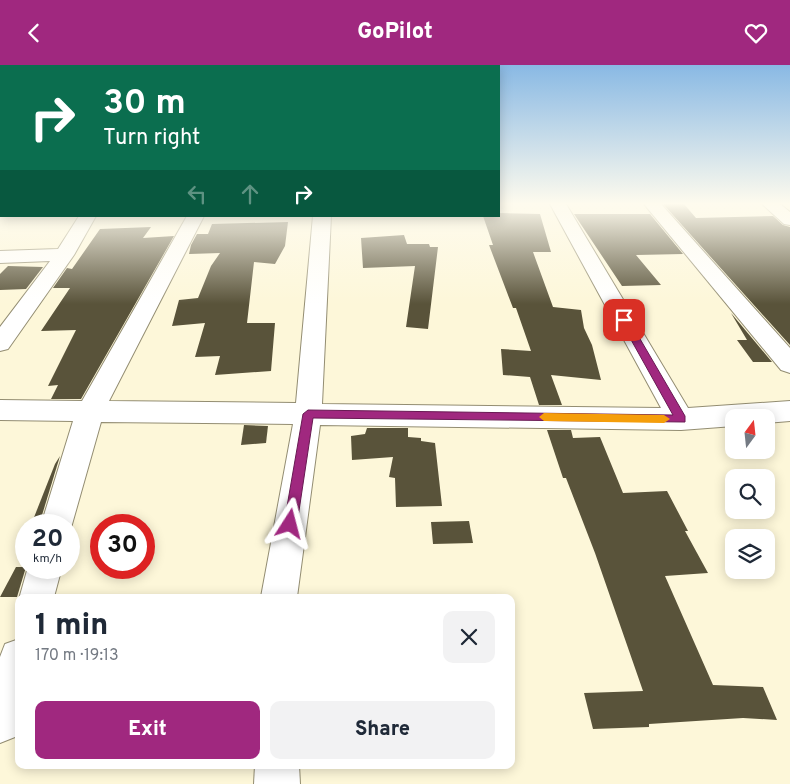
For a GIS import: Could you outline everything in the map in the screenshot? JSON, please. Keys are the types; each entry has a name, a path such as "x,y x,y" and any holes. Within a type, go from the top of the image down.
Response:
{"street":[{"path":"0,343 75,238"},
{"path":"60,514 90,411 184,238"},
{"path":"279,594 308,414 320,238"},
{"path":"577,238 682,419"},
{"path":"681,238 790,364"},
{"path":"0,257 64,255"},
{"path":"0,410 682,419 790,411"},
{"path":"37,594 41,579"},
{"path":"0,722 15,671"},
{"path":"276,769 277,784"}],"building":[{"path":"94,238 173,238 81,399 51,399 58,385 48,386 76,330 41,331 70,288 53,288 67,268 72,269"},
{"path":"195,238 286,238 285,246 275,264 254,262 247,323 275,323 271,371 215,375 220,356 195,357 205,323 172,326 179,300 198,298 211,266 220,253 189,254"},
{"path":"361,238 405,238 407,244 429,244 430,247 438,247 428,329 406,327 415,266 363,268"},
{"path":"490,238 547,238 551,252 533,252 553,307 581,310 584,328 592,345 601,380 551,375 562,405 539,405 530,377 503,375 501,349 531,351 516,308 513,308 489,245 493,245"},
{"path":"590,238 669,238 683,254 636,255 661,285 622,286"},
{"path":"693,238 790,238 790,345"},
{"path":"8,266 43,267 26,289 0,290 0,274"},
{"path":"731,313 772,362 753,362 737,340 747,340"},
{"path":"244,425 268,426 266,443 241,445"},
{"path":"367,428 408,428 408,437 421,438 421,441 435,443 442,506 396,507 395,478 389,477 393,457 352,460 351,436 365,434"},
{"path":"547,430 571,430 573,438 600,437 623,493 667,491 688,531 685,531 708,573 665,576 713,685 763,687 777,720 743,718 649,724 649,727 593,729 584,693 643,691 595,553 566,478 563,478"},
{"path":"60,456 42,514 35,514"},
{"path":"469,521 473,543 433,544 431,522"},
{"path":"15,569 15,579 22,579 18,594 15,594 15,597 0,597"}],"slow traffic":[{"path":"544,417 664,419"}],"route":[{"path":"290,524 308,414 682,419 624,320"}]}
